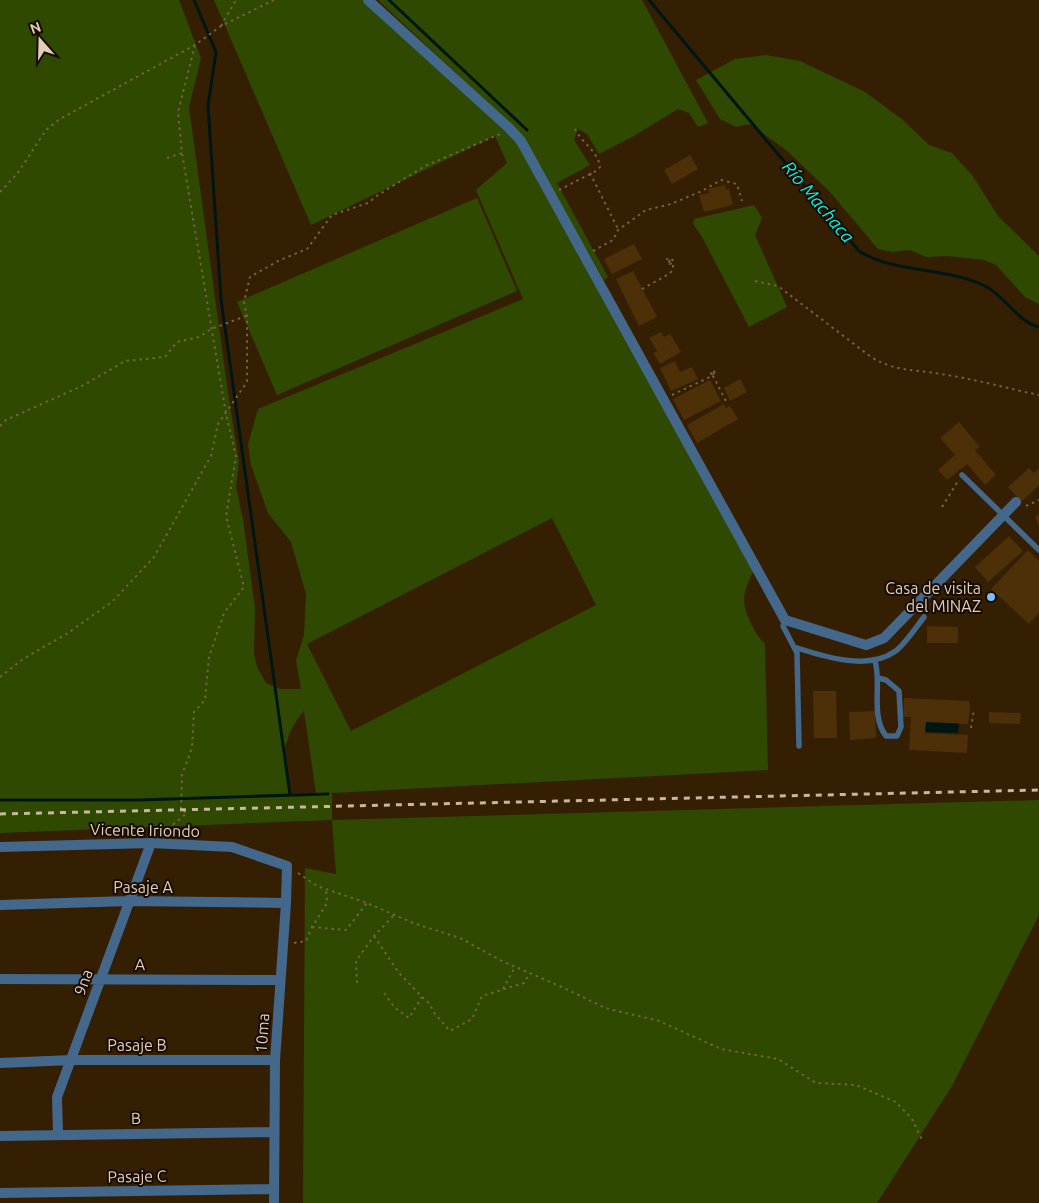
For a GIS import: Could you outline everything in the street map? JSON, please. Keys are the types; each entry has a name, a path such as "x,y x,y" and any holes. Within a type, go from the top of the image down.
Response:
{"street":[{"path":"368,0 510,128 520,141 785,620 866,646 884,638 1016,502"},
{"name":"Vicente Iriondo","path":"0,846 152,843 232,847 287,866"},
{"name":"9na","path":"58,1134 57,1097 152,843"},
{"name":"10ma","path":"274,1203 275,1060 287,866"},
{"name":"Pasaje A","path":"0,905 129,901 286,903"},
{"name":"A","path":"0,979 280,980"},
{"name":"Pasaje B","path":"0,1062 275,1060"},
{"name":"B","path":"0,1136 273,1132"},
{"name":"Pasaje C","path":"0,1193 274,1189"}],"lane":[{"path":"962,475 1039,550"},
{"path":"794,647 821,656 875,661 895,652 924,618"},
{"path":"785,620 783,626 797,653 799,746"},
{"path":"875,661 878,678 876,682 880,728 886,736 897,736 901,727 899,691 886,680 878,678"}],"path":[{"path":"221,26 236,0"},
{"path":"265,0 272,1"},
{"path":"0,192 17,174 46,130 60,120 195,45 221,26 272,1"},
{"path":"152,843 187,813 181,810 182,775 192,748 194,712 204,700 209,657 224,613 244,587 226,516 236,456 226,414 211,329 182,153 178,112 195,45"},
{"path":"0,677 24,659 68,633 112,601 154,557 211,456 218,424 247,382 247,316 244,302 250,277 278,261 306,249 332,215 368,203 425,166 494,138 510,128"},
{"path":"550,194 600,167 590,147 581,140 575,129"},
{"path":"167,158 182,153"},
{"path":"590,174 618,230"},
{"path":"584,256 613,240 618,230 646,210 671,204 722,180 737,184 742,201"},
{"path":"642,289 669,274 673,270 673,261 671,258 668,259 670,264 672,263 670,261"},
{"path":"756,280 778,286 870,357 885,366 942,374 1039,395"},
{"path":"0,426 6,420 67,393 125,361 165,357 177,342 199,337 211,329 247,316"},
{"path":"663,399 712,376 713,370 716,374 714,375 713,372 713,376 727,403"},
{"path":"942,507 962,475"},
{"path":"971,728 974,709"},
{"path":"287,866 317,886 367,903 413,923 460,938 515,967 605,1008 659,1020 721,1049 778,1060 816,1083 856,1085 896,1102 912,1119 922,1140"},
{"path":"283,944 306,941 312,927 327,903 326,888"},
{"path":"312,927 346,930 367,903"},
{"path":"357,983 356,961 374,936 394,915"},
{"path":"374,936 399,973 429,1003 435,1014 450,1030 472,1019 482,996 524,984 530,973"},
{"path":"503,989 515,967"},
{"path":"384,993 395,1008 409,1018 422,997"}],"green space":[{"path":"0,0 179,0 201,58 189,107 239,462 236,487 243,520 255,608 254,654 257,667 266,683 280,689 301,689 296,660 304,635 306,594 291,542 268,513 251,465 248,444 258,409 523,299 476,190 507,163 495,136 311,225 214,0 370,0 521,141 756,566 746,587 744,600 752,624 758,636 765,644 768,770 332,793 332,820 0,833","holes":["552,518 596,605 351,731 307,644","304,711 316,793 289,794 284,750 290,732"]},
{"path":"378,0 642,0 708,123 698,127 689,113 678,109 632,137 599,154 587,134 578,129 574,140 590,165 557,183 608,277 604,280 520,133"},
{"path":"766,55 800,61 865,92 903,120 929,145 952,153 972,175 998,216 1039,256 1039,304 1025,297 996,265 984,260 948,256 926,257 910,250 893,252 878,249 829,191 786,150 750,124 736,127 720,119 696,80 735,59"},
{"path":"477,198 517,291 277,395 237,302"},
{"path":"754,205 762,218 755,235 787,307 749,327 702,237 693,224 694,219"},
{"path":"1039,800 1039,915 952,1086 877,1203 303,1203 305,868 336,874 332,820"}],"shaded area":[{"path":"923,720 959,721 958,733 922,732"}],"building":[{"path":"690,155 698,169 672,184 664,170"},
{"path":"725,185 726,190 729,189 733,205 704,212 699,195 709,193 708,189"},
{"path":"634,244 642,259 612,274 604,259"},
{"path":"633,271 657,317 639,326 616,279"},
{"path":"661,332 664,337 670,334 681,352 660,364 653,353 657,351 649,338"},
{"path":"675,361 680,372 692,367 698,379 671,391 660,368"},
{"path":"740,379 747,392 730,401 724,388"},
{"path":"710,380 721,401 684,420 673,399"},
{"path":"724,404 726,408 730,406 738,419 697,443 687,425"},
{"path":"959,422 980,447 975,450 996,475 985,485 967,464 947,480 938,470 955,455 940,438"},
{"path":"1029,468 1034,473 1039,468 1039,485 1021,502 1008,487"},
{"path":"1039,515 1039,526 1035,516"},
{"path":"1009,536 1023,551 988,582 975,567"},
{"path":"1028,550 1039,561 1039,613 1029,624 991,589"},
{"path":"927,626 958,627 958,643 927,643"},
{"path":"813,691 836,691 837,738 814,738"},
{"path":"904,698 969,701 968,724 926,722 925,733 968,735 967,753 909,750 911,717 903,717"},
{"path":"875,711 876,738 850,740 849,712"},
{"path":"989,712 1021,713 1020,724 989,723"}],"waterway":[{"path":"194,0 216,52 208,106 221,299 290,795"},
{"path":"389,0 527,130"},
{"name":"Río Machaca","path":"649,0 859,251 887,263 954,276 985,286 1025,320 1039,327"},
{"path":"0,800 140,800 328,794"}],"railway":[{"path":"0,814 1039,790"}],"place":[{"name":"Casa de visita del MINAZ","path":"991,597"}]}
